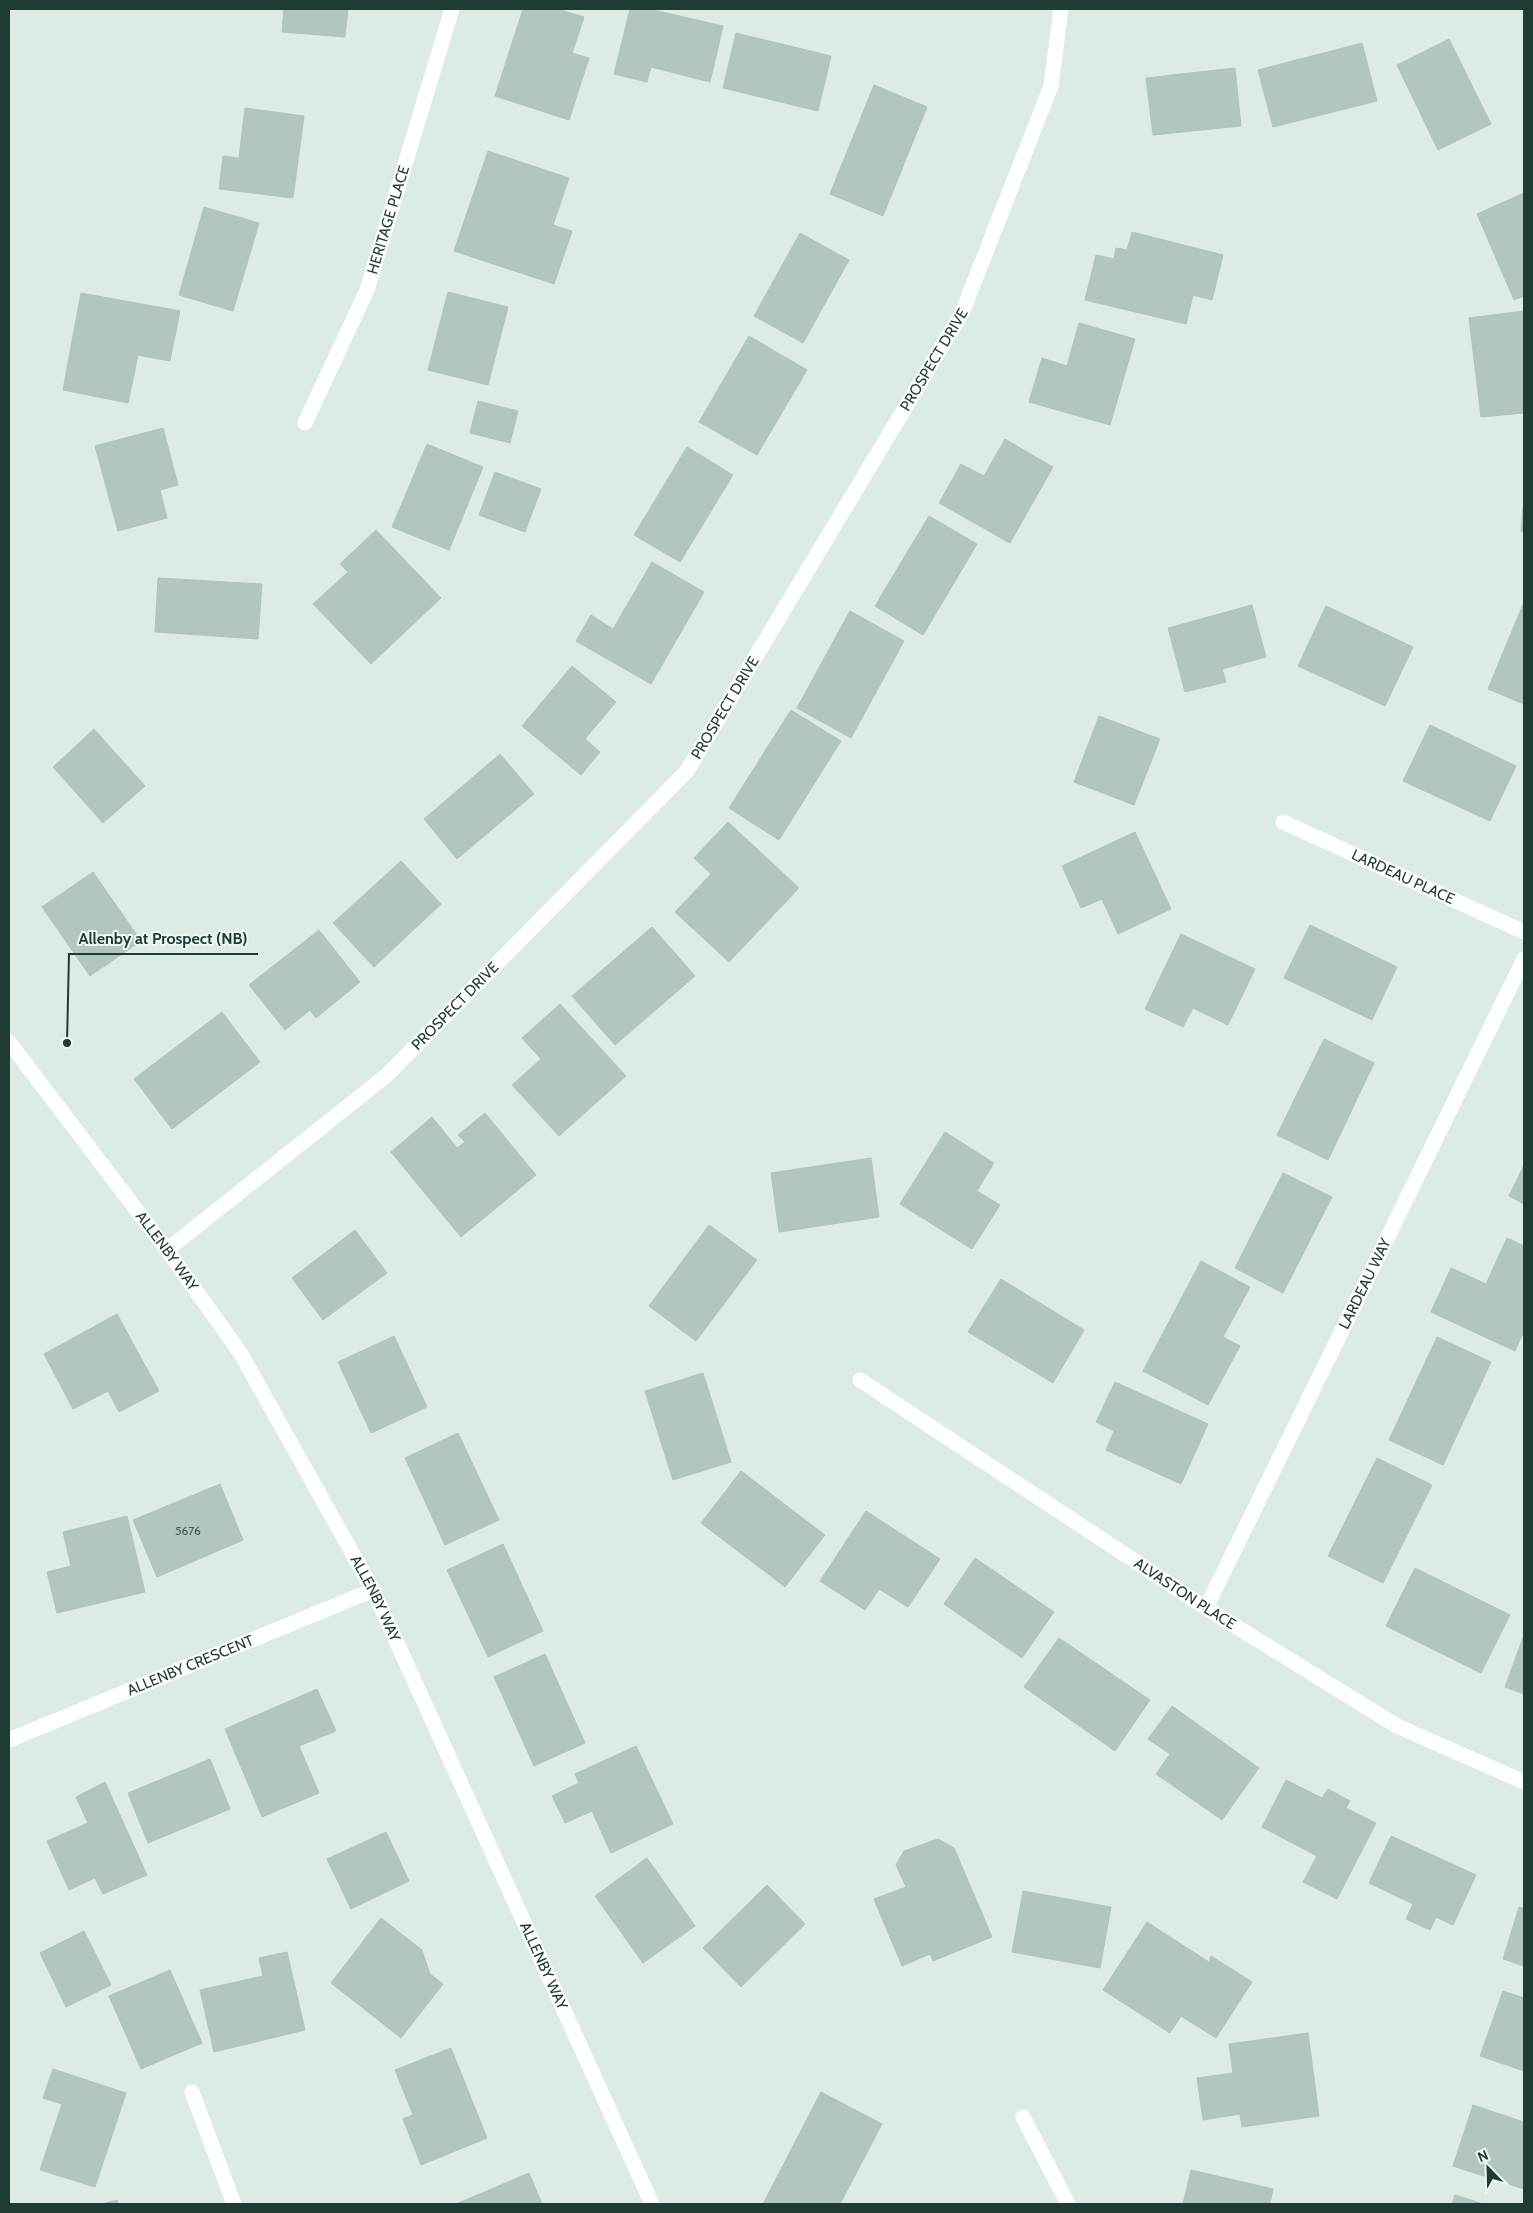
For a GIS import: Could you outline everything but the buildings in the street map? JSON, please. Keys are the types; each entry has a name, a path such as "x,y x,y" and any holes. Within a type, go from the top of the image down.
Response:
{"street":[{"name":"HERITAGE PLACE","path":"305,423 367,290 452,9"},
{"name":"PROSPECT DRIVE","path":"167,1250 387,1075 687,771 962,313 1051,86 1060,9"},
{"name":"LARDEAU PLACE","path":"1283,822 1524,932"},
{"name":"LARDEAU WAY","path":"1206,1608 1524,959"},
{"name":"ALLENBY WAY","path":"9,1042 167,1250 241,1354 373,1590 652,2204"},
{"name":"ALVASTON PLACE","path":"860,1380 1206,1608 1397,1726 1524,1782"},
{"name":"ALLENBY CRESCENT","path":"9,1740 373,1590"},
{"path":"192,2092 234,2204"},
{"path":"1022,2117 1068,2204"}],"place":[{"name":"Allenby at Prospect (NB)","path":"67,1043"}]}
